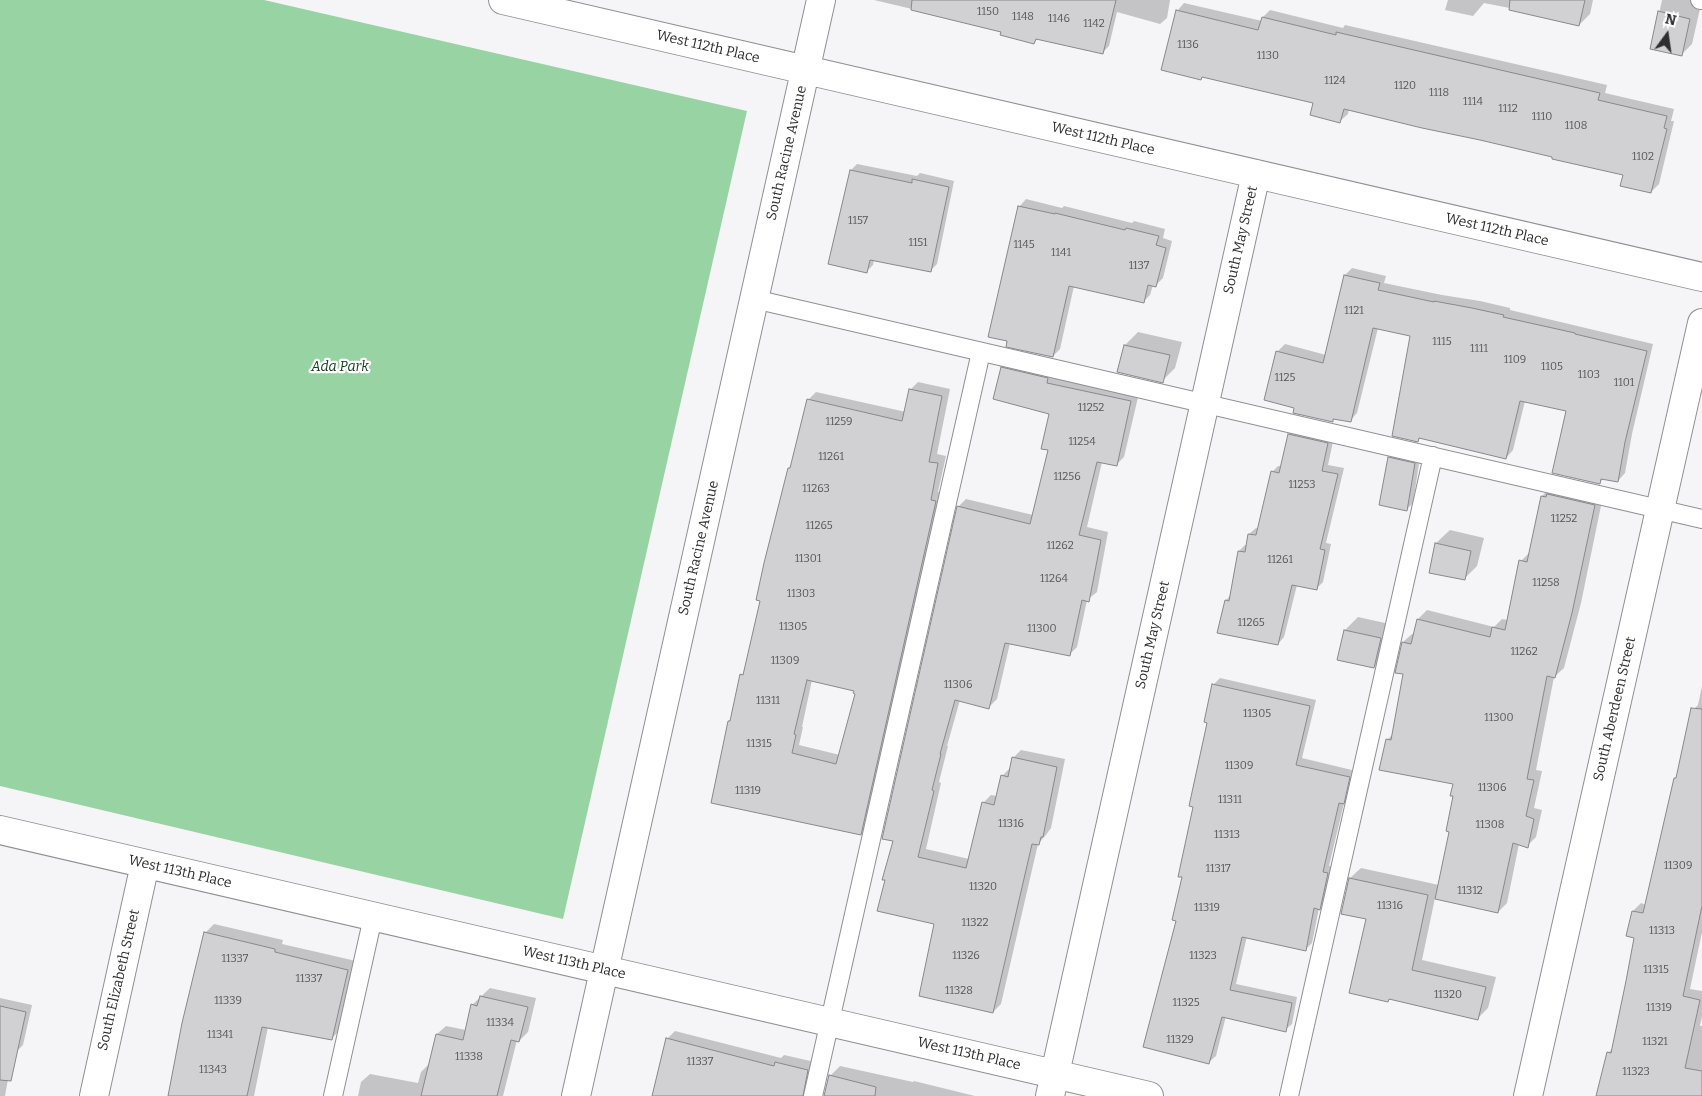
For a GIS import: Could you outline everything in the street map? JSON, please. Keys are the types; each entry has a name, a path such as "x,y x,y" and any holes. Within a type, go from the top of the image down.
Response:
{"street":[{"name":"West 112th Place","path":"504,0 1702,278"},
{"name":"South Racine Avenue","path":"576,1096 822,0"},
{"name":"South May Street","path":"1052,1085 1256,174"},
{"name":"South Aberdeen Street","path":"1528,1096 1702,323"},
{"name":"West 113th Place","path":"0,830 829,1022 1052,1085 1149,1096"},
{"name":"South Elizabeth Street","path":"94,1096 145,864"}],"lane":[{"path":"754,300 1702,519"},
{"path":"813,1096 981,352"},
{"path":"1289,1096 1433,456"},
{"path":"333,1096 373,917"}],"green space":[{"name":"Ada Park","path":"0,0 264,0 747,111 563,919 0,786"}],"building":[{"path":"912,0 1116,0 1103,54 1036,39 1034,44 1000,35 1001,32 911,10"},
{"path":"1510,0 1585,0 1579,26 1509,10"},
{"path":"1176,10 1258,30 1262,17 1336,35 1336,32 1600,93 1598,100 1667,116 1664,128 1667,129 1651,193 1620,186 1623,175 1552,159 1552,157 1344,109 1340,123 1310,115 1313,103 1202,77 1201,80 1161,70"},
{"path":"1658,11 1690,19 1682,56 1650,49"},
{"path":"850,170 912,183 912,179 949,187 931,272 870,260 867,273 828,264"},
{"path":"1018,206 1159,236 1156,245 1166,248 1156,287 1148,285 1144,303 1069,286 1053,357 1006,347 1007,341 988,337"},
{"path":"1344,275 1380,283 1378,290 1504,315 1503,317 1647,351 1625,442 1618,482 1601,479 1600,484 1552,473 1566,411 1520,401 1506,459 1419,438 1418,442 1392,436 1410,336 1373,328 1351,422 1333,419 1333,422 1293,413 1294,408 1264,400 1276,351 1323,363"},
{"path":"1124,345 1170,355 1163,383 1117,372"},
{"path":"1001,367 1048,378 1047,383 1131,401 1117,466 1097,462 1079,535 1101,540 1089,602 1082,600 1070,656 1005,643 989,709 955,700 940,754 932,790 934,791 918,857 966,868 982,802 994,805 1001,775 1008,777 1012,757 1057,767 1043,837 1041,837 1039,845 1032,844 993,1013 919,996 934,924 877,911 885,880 882,880 893,841 882,839 957,506 1030,524 1048,450 1041,449 1049,414 993,399"},
{"path":"909,389 942,396 929,462 938,463 931,500 936,501 861,835 711,803 728,721 730,721 740,674 743,675 760,601 756,600 764,563 807,399 902,421","holes":["807,680 854,691 853,693 855,694 836,764 792,753 796,735 794,734"]},
{"path":"1288,434 1328,443 1322,471 1338,474 1320,549 1325,550 1317,590 1292,585 1278,645 1217,633 1225,600 1229,601 1238,551 1245,552 1248,534 1256,535 1271,471 1279,473"},
{"path":"1388,457 1415,463 1407,511 1379,505"},
{"path":"1547,494 1595,505 1572,613 1555,678 1547,676 1527,779 1534,780 1526,816 1534,819 1528,848 1513,843 1498,913 1435,899 1449,832 1446,831 1453,796 1450,796 1453,784 1379,770 1386,739 1391,740 1403,674 1395,673 1402,642 1411,644 1417,619 1490,637 1492,627 1505,630 1519,560 1527,562 1541,496 1546,497"},
{"path":"1435,543 1471,551 1465,580 1429,573"},
{"path":"1344,630 1381,638 1374,668 1337,660"},
{"path":"1212,684 1310,706 1296,765 1350,777 1344,804 1339,803 1323,872 1328,873 1320,910 1314,908 1306,951 1242,937 1230,990 1292,1003 1286,1032 1222,1017 1209,1064 1143,1047 1176,921 1172,920 1182,877 1178,877 1193,807 1189,806 1207,723 1204,722"},
{"path":"1691,708 1702,709 1702,906 1683,996 1700,1000 1685,1068 1702,1071 1702,1096 1596,1096 1607,1052 1611,1053 1626,981 1634,938 1626,936 1632,911 1643,913"},
{"path":"1349,878 1428,895 1412,970 1486,987 1478,1020 1389,999 1388,1002 1349,993 1366,919 1341,914"},
{"path":"204,932 275,949 275,952 348,970 332,1040 262,1027 247,1096 168,1096 182,1023"},
{"path":"480,996 528,1007 519,1042 511,1040 497,1096 421,1096 436,1034 463,1040 471,1004 477,1006"},
{"path":"0,1006 26,1012 11,1081 0,1080"},
{"path":"666,1038 774,1066 775,1062 808,1070 803,1096 652,1096"},
{"path":"829,1075 876,1087 875,1096 824,1096"}]}
